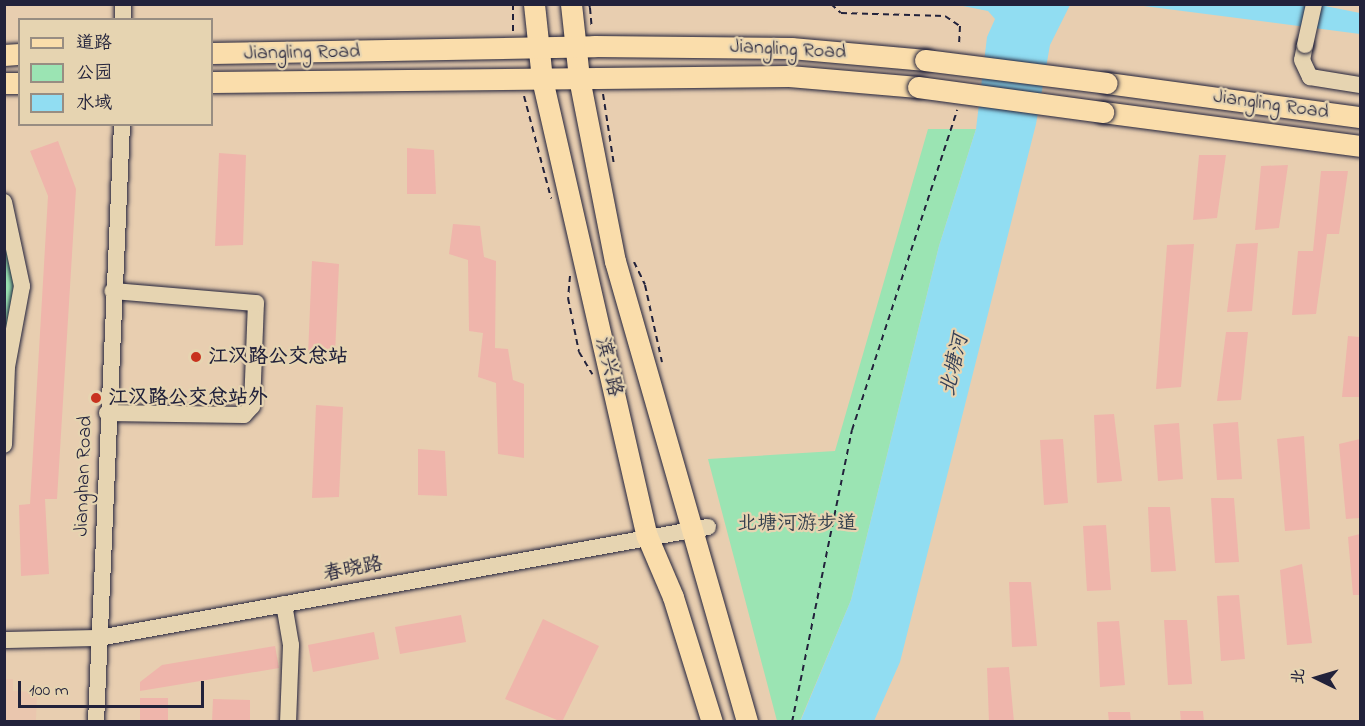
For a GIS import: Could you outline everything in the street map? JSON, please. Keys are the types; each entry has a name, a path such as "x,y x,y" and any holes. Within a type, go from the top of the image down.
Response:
{"main road":[{"name":"滨兴路","path":"534,4 542,79 647,536 673,597 712,722"},
{"name":"滨兴路","path":"583,6 585,47 615,261 699,529 707,588 747,722"},
{"name":"Jiangling Road","path":"213,53 585,47 791,48 925,60 1360,117"},
{"name":"Jiangling Road","path":"213,82 789,76 918,87 1360,146"}],"street":[{"path":"1314,4 1302,60 1310,77 1360,85"},
{"name":"Jianghan Road","path":"96,722 107,413 122,126"},
{"path":"4,202 22,286 7,367 4,445"},
{"path":"107,413 244,415 252,406 256,303 113,291"},
{"name":"春晓路","path":"4,640 99,638 647,536 699,529"},
{"path":"284,604 291,645 288,722"}],"path":[{"path":"513,4 513,9"},
{"path":"831,4 841,13 955,20 959,58"},
{"path":"583,6 585,47"},
{"path":"589,77 615,170"},
{"path":"792,722 852,430 944,148 957,123 958,101"},
{"path":"633,259 645,285 664,371"}],"shaded area":[{"path":"5,679 13,679 13,691 37,692 36,720 5,721"}],"green space":[{"name":"北塘河游步道","path":"928,129 976,129 939,246 851,600 800,721 777,721 708,459 835,451"},
{"path":"5,234 14,284 5,336"}],"water":[{"name":"北塘河","path":"958,5 1070,5 1050,45 1036,124 900,662 874,721 800,722 851,600 939,246 976,129 987,37 995,19 988,11"},
{"path":"1136,5 1320,5 1360,13 1360,34"}],"building":[{"path":"58,141 76,189 57,499 45,499 49,574 21,576 19,505 30,504 48,196 30,151"},
{"path":"407,148 434,150 436,194 407,194"},
{"path":"219,153 246,155 243,245 215,246"},
{"path":"1199,155 1226,155 1217,218 1193,220"},
{"path":"1288,165 1279,228 1255,230 1261,166"},
{"path":"1321,171 1348,171 1339,234 1327,234 1316,314 1292,315 1298,251 1313,251"},
{"path":"453,224 480,226 484,257 496,261 495,348 508,349 513,380 524,384 524,458 498,454 496,383 478,377 483,333 469,331 468,260 449,254"},
{"path":"1258,243 1252,311 1227,312 1236,244"},
{"path":"1194,244 1181,387 1156,389 1167,245"},
{"path":"312,261 339,264 335,354 308,355"},
{"path":"1226,332 1248,332 1241,400 1217,401"},
{"path":"1348,336 1360,337 1360,397 1342,397"},
{"path":"316,405 343,407 339,497 312,498"},
{"path":"1114,414 1122,481 1097,483 1094,415"},
{"path":"1238,422 1242,479 1217,480 1213,424"},
{"path":"1179,423 1183,479 1158,481 1154,425"},
{"path":"1304,436 1310,529 1285,531 1277,439"},
{"path":"1063,439 1068,503 1044,505 1040,440"},
{"path":"1360,439 1360,518 1346,519 1339,444"},
{"path":"418,449 445,451 447,496 418,495"},
{"path":"1211,498 1234,498 1239,562 1215,563"},
{"path":"1148,507 1170,507 1176,571 1151,572"},
{"path":"1106,525 1111,590 1087,591 1083,526"},
{"path":"1360,534 1360,595 1353,595 1348,537"},
{"path":"1302,564 1312,643 1287,645 1280,570"},
{"path":"1009,582 1031,582 1037,646 1012,647"},
{"path":"1239,595 1245,659 1221,661 1217,596"},
{"path":"461,615 466,642 400,654 395,627"},
{"path":"543,619 599,646 562,722 505,699"},
{"path":"1164,620 1187,620 1192,684 1168,685"},
{"path":"1119,621 1125,685 1100,687 1097,622"},
{"path":"374,632 379,659 313,672 308,645"},
{"path":"275,646 279,668 140,691 140,682 162,665"},
{"path":"1009,667 1014,722 989,722 987,668"},
{"path":"140,698 168,698 168,722 140,722"},
{"path":"213,699 250,700 250,722 212,722"},
{"path":"1180,711 1203,711 1204,722 1181,722"},
{"path":"1108,712 1130,712 1131,722 1109,722"}],"place":[{"name":"江汉路公交总站","path":"196,357"},
{"name":"江汉路公交总站外","path":"96,398"}]}
